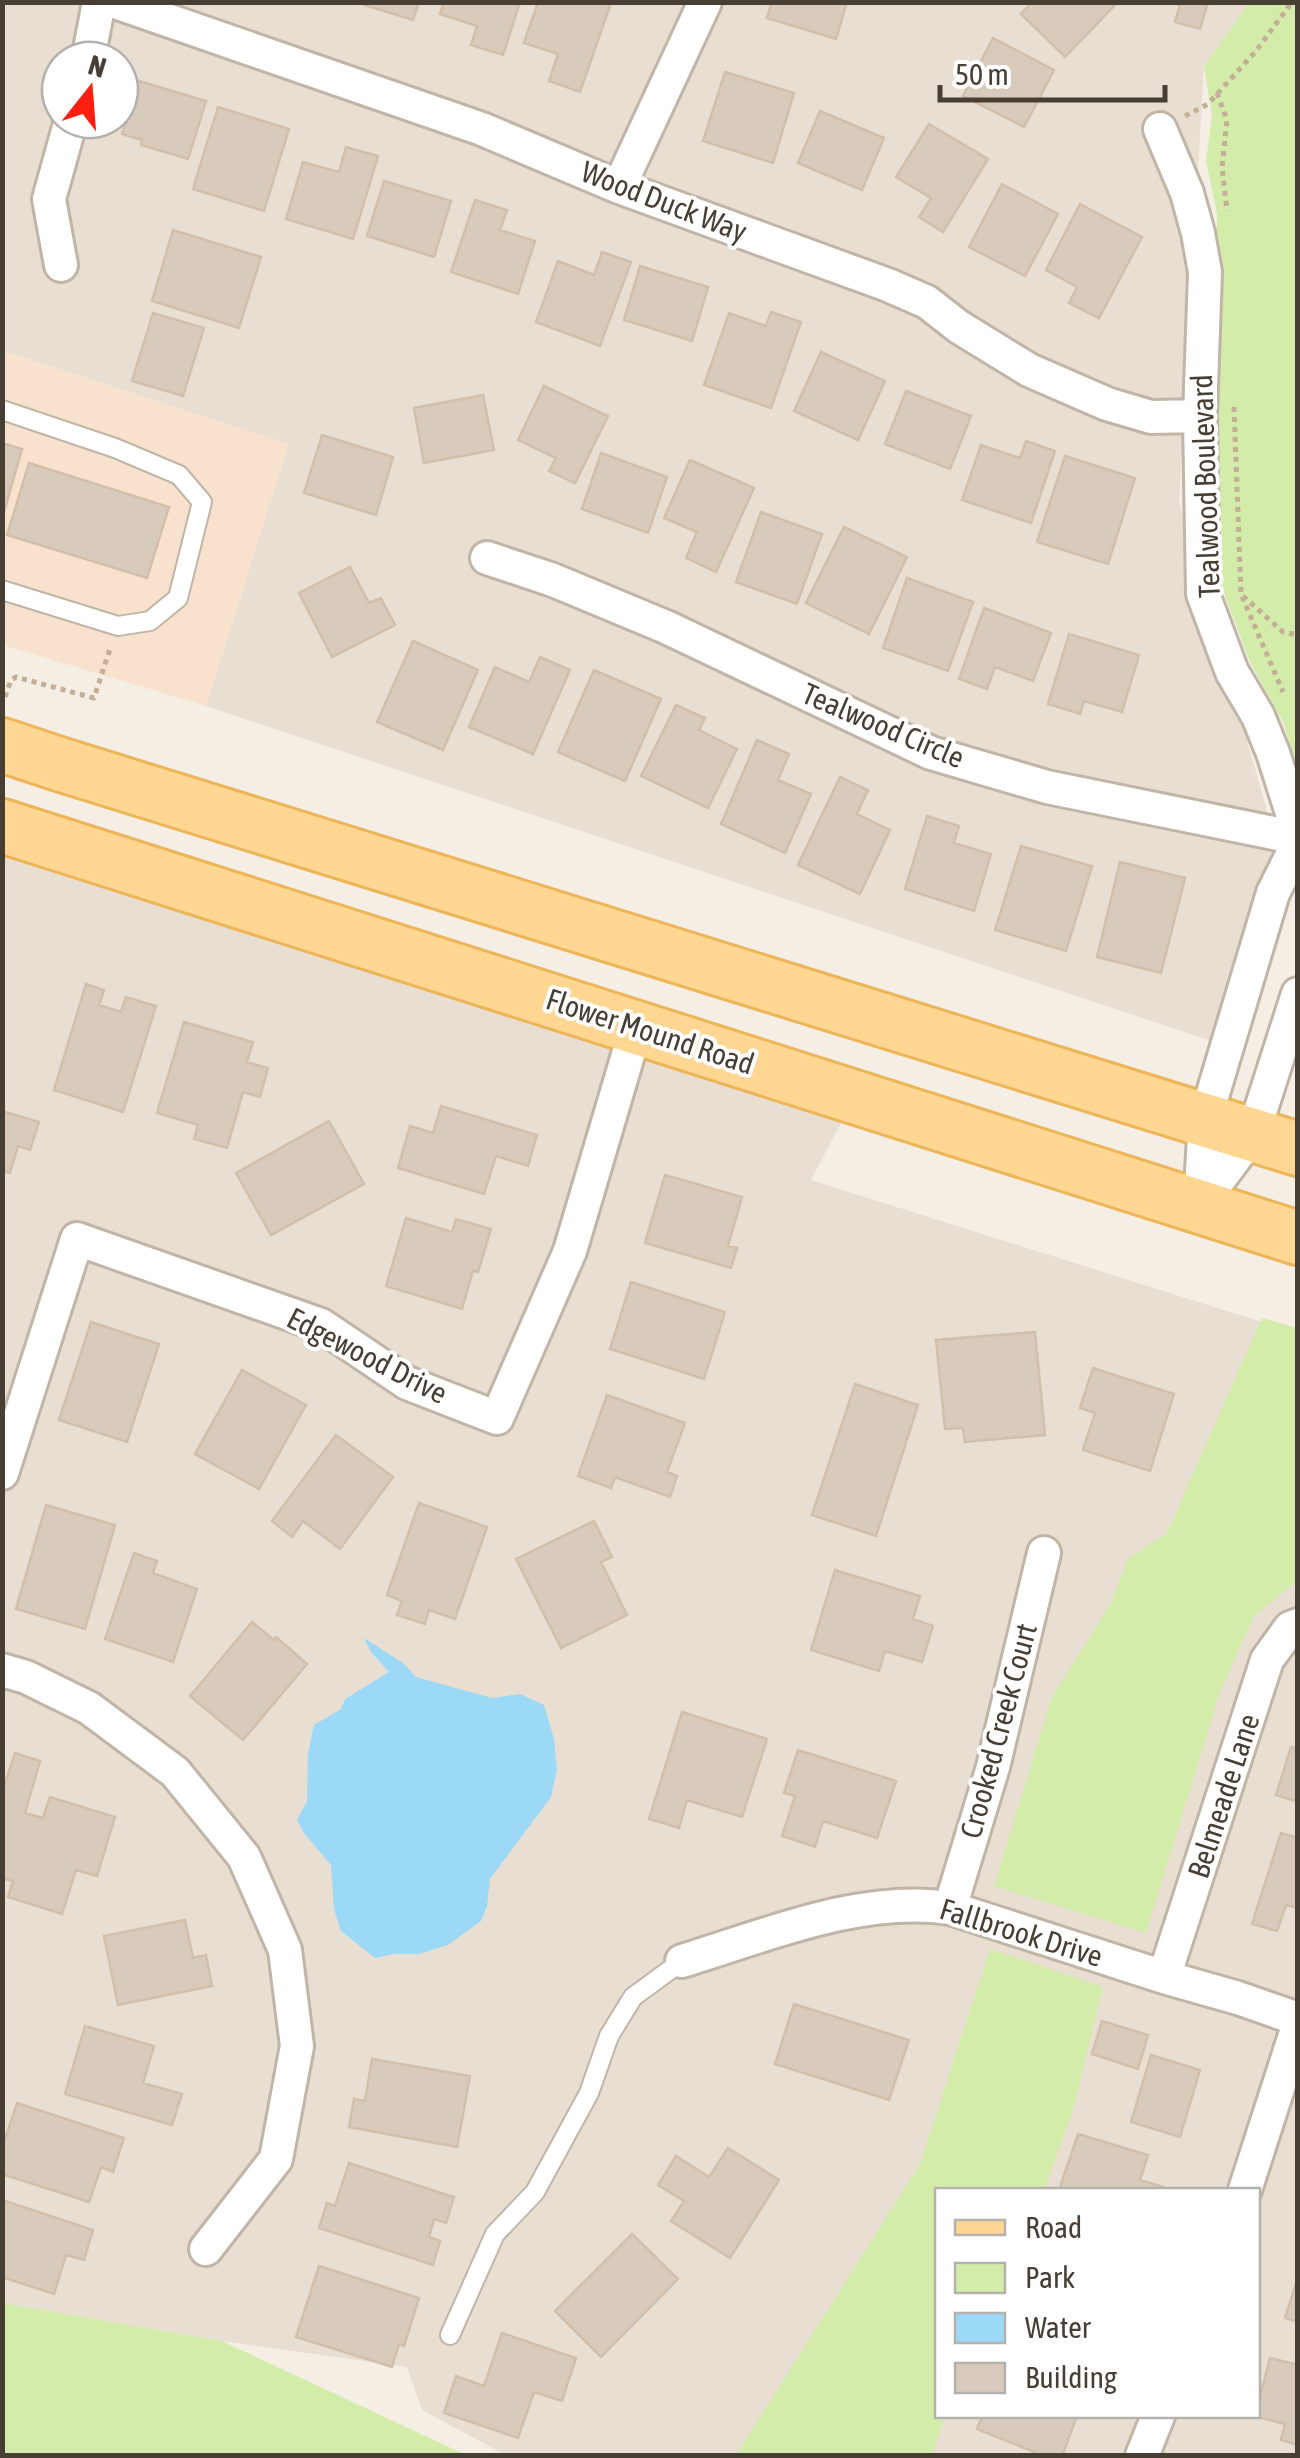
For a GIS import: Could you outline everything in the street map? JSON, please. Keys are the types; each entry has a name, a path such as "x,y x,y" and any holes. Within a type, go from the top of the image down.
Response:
{"main road":[{"path":"4,721 60,764"},
{"path":"2,764 60,764 1252,1134"},
{"name":"Flower Mound Road","path":"2,826 1298,1238"}],"street":[{"path":"92,40 99,2"},
{"name":"Wood Duck Way","path":"116,2 482,129 618,186 888,285 927,302 959,327 1029,370 1107,404 1151,417 1200,416"},
{"path":"618,186 705,2"},
{"name":"Tealwood Boulevard","path":"1160,129 1187,193 1205,272 1200,416 1203,594 1232,672 1258,716 1273,753 1298,838"},
{"path":"60,265 49,199 66,140"},
{"name":"Tealwood Circle","path":"486,558 553,580 666,627 930,753 1047,786 1298,838"},
{"path":"1200,1206 1252,1134 1272,893 1298,838"},
{"path":"1200,1206 1252,1134 1298,994"},
{"name":"Edgewood Drive","path":"2,1473 77,1239 321,1326 407,1383 498,1418 570,1251 636,1028"},
{"name":"Crooked Creek Court","path":"950,1908 993,1766 1044,1554"},
{"name":"Belmeade Lane","path":"1164,1977 1267,1660 1290,1628 1298,1625"},
{"path":"2,1670 26,1677 89,1708 175,1772 244,1857 285,1950 298,2046 276,2159 206,2249"},
{"name":"Fallbrook Drive","path":"682,1960 843,1912 924,1904 950,1908 1238,1998 1298,2023"},
{"path":"1246,2188 1298,2023"},
{"path":"1142,2456 1157,2418"}],"lane":[{"path":"2,410 115,448 180,476 202,502 178,598 150,621 118,626 2,590"},
{"path":"450,2335 495,2234 535,2192 588,2093 609,2036 633,1997 682,1960"}],"path":[{"path":"1160,129 1208,104 1256,51 1292,2"},
{"path":"1217,93 1227,120 1222,167 1227,219"},
{"path":"1234,396 1241,594 1284,694"},
{"path":"1241,594 1283,632 1298,636"},
{"path":"4,721 11,680 16,677 94,698 118,626"}],"shaded area":[{"path":"3,3 1249,3 1204,66 1179,503 1284,870 1227,1046 206,706 288,444 3,351"},
{"path":"2,351 289,444 206,706 3,645"},
{"path":"2,848 842,1121 811,1180 1297,1333 1297,2455 506,2455 422,2410 407,2367 222,2341 3,2303"}],"green space":[{"path":"1249,3 1297,3 1297,768 1284,724 1249,660 1223,590 1214,502 1217,213 1206,161 1212,116 1204,66"},
{"path":"1262,1318 1297,1328 1297,1584 1254,1616 1220,1692 1146,1933 994,1886 1052,1697 1111,1603 1128,1559 1167,1533"},
{"path":"990,1949 1103,1987 1073,2110 1045,2188 935,2188 935,2418 944,2418 932,2455 736,2455 920,2164"},
{"path":"3,2303 222,2341 466,2455 3,2455"}],"water":[{"path":"364,1638 403,1663 416,1677 492,1698 520,1694 544,1705 554,1739 557,1770 551,1797 490,1879 481,1921 448,1945 419,1954 375,1958 341,1931 334,1909 331,1865 297,1819 307,1802 308,1754 314,1725 341,1709 345,1699 389,1672"}],"building":[{"path":"355,2 419,2 413,20"},
{"path":"444,2 520,2 503,55 471,45 477,26 440,14"},
{"path":"538,2 611,3 580,92 549,81 558,54 524,43"},
{"path":"772,2 847,2 836,39 767,18"},
{"path":"1032,2 1116,4 1065,57 1021,14"},
{"path":"1169,2 1208,2 1200,29 1175,22 1180,5"},
{"path":"993,38 1054,70 1024,127 963,96"},
{"path":"725,72 794,93 773,163 703,141"},
{"path":"140,81 206,101 188,159 141,145"},
{"path":"218,107 289,129 264,211 193,189"},
{"path":"820,111 884,138 862,190 798,163"},
{"path":"929,124 988,159 943,232 919,217 931,198 896,177"},
{"path":"346,147 378,156 353,239 286,219 303,162 339,172"},
{"path":"384,181 451,201 434,257 367,236"},
{"path":"1002,184 1058,214 1025,276 969,247"},
{"path":"475,200 507,210 500,230 535,241 518,294 451,272"},
{"path":"1080,204 1142,237 1099,318 1069,303 1077,287 1046,270"},
{"path":"173,230 261,257 239,328 152,301"},
{"path":"602,252 631,262 600,346 536,322 558,261 594,275"},
{"path":"640,266 708,287 692,341 624,320"},
{"path":"771,312 801,322 771,408 704,385 729,313 766,326"},
{"path":"153,313 204,328 183,396 132,381"},
{"path":"821,352 885,381 858,440 794,411"},
{"path":"544,386 608,416 575,483 549,471 556,458 518,440"},
{"path":"906,391 971,416 950,469 885,444"},
{"path":"483,395 494,450 424,463 414,408"},
{"path":"322,435 393,457 376,515 304,493"},
{"path":"1026,441 1055,451 1031,523 962,500 981,445 1020,458"},
{"path":"2,443 22,449 2,519"},
{"path":"601,453 667,477 648,533 582,509"},
{"path":"1065,456 1135,478 1108,564 1037,542"},
{"path":"690,460 754,488 716,572 686,558 697,532 664,518"},
{"path":"29,463 169,507 147,578 7,535"},
{"path":"761,512 822,534 797,604 736,582"},
{"path":"844,527 907,557 869,634 806,603"},
{"path":"350,567 369,603 381,598 395,625 332,657 299,593"},
{"path":"907,578 973,602 948,671 883,648"},
{"path":"984,608 1051,633 1033,681 995,667 987,689 959,679"},
{"path":"1069,634 1139,655 1122,712 1084,701 1080,714 1048,704"},
{"path":"413,641 478,670 443,750 377,722"},
{"path":"540,657 570,670 533,754 469,727 495,667 529,682"},
{"path":"594,670 661,699 625,781 558,752"},
{"path":"676,705 705,718 699,730 737,749 708,808 641,776"},
{"path":"757,740 789,754 778,780 811,794 785,853 721,824"},
{"path":"840,777 868,790 857,814 890,830 860,894 798,865"},
{"path":"927,816 959,826 954,843 991,854 974,911 905,889"},
{"path":"1021,846 1092,866 1066,951 995,930"},
{"path":"1120,862 1185,878 1161,973 1097,957"},
{"path":"86,984 104,990 99,1005 121,1012 126,997 156,1006 123,1112 54,1090"},
{"path":"184,1022 253,1042 247,1062 268,1068 260,1097 243,1092 227,1148 194,1139 198,1125 157,1113"},
{"path":"441,1106 537,1135 528,1166 496,1156 484,1194 398,1168 410,1126 433,1133"},
{"path":"2,1111 39,1122 30,1150 18,1146 10,1173 2,1171"},
{"path":"329,1121 364,1184 271,1235 236,1173"},
{"path":"665,1175 742,1197 728,1246 737,1248 731,1268 645,1243"},
{"path":"406,1218 452,1232 456,1219 491,1229 462,1309 386,1286"},
{"path":"631,1282 725,1312 704,1379 610,1349"},
{"path":"91,1322 159,1344 127,1442 59,1420"},
{"path":"1035,1332 1045,1435 965,1442 963,1428 945,1429 936,1340"},
{"path":"1093,1368 1174,1394 1150,1471 1083,1450 1095,1413 1080,1408"},
{"path":"242,1370 306,1405 259,1489 195,1454"},
{"path":"855,1384 918,1405 876,1536 812,1515"},
{"path":"607,1395 685,1423 667,1472 677,1476 670,1497 615,1477 611,1488 578,1476"},
{"path":"336,1435 393,1477 340,1549 303,1521 292,1537 272,1521"},
{"path":"419,1503 487,1527 455,1619 429,1610 425,1624 397,1615 402,1601 387,1595"},
{"path":"46,1505 115,1525 85,1629 16,1609"},
{"path":"594,1521 612,1557 601,1562 627,1615 561,1648 516,1559"},
{"path":"134,1553 157,1561 153,1573 197,1589 173,1662 105,1639"},
{"path":"835,1570 920,1596 913,1619 933,1626 922,1662 885,1651 879,1671 811,1650"},
{"path":"252,1622 307,1664 243,1740 190,1696"},
{"path":"682,1712 767,1739 742,1817 687,1800 679,1828 649,1819"},
{"path":"1291,1747 1298,1749 1298,1802 1276,1795"},
{"path":"798,1750 896,1781 877,1838 823,1821 815,1847 782,1836 795,1796 784,1793"},
{"path":"15,1753 40,1761 25,1813 43,1818 50,1797 115,1817 97,1876 76,1870 62,1914 8,1897 13,1881 2,1878 2,1793"},
{"path":"1281,1833 1298,1838 1298,1908 1286,1905 1277,1931 1252,1924"},
{"path":"185,1920 193,1958 206,1955 212,1986 118,2005 104,1936"},
{"path":"794,2004 909,2040 889,2100 775,2064"},
{"path":"1102,2021 1148,2035 1138,2069 1092,2054"},
{"path":"85,2026 154,2046 143,2083 182,2094 172,2125 65,2094"},
{"path":"1151,2055 1200,2070 1180,2137 1131,2122"},
{"path":"372,2059 470,2076 457,2147 349,2127 354,2099 365,2101"},
{"path":"17,2103 124,2138 113,2172 101,2167 89,2202 2,2174 2,2148"},
{"path":"1078,2134 1148,2155 1140,2180 1163,2187 1163,2188 1060,2188"},
{"path":"728,2148 779,2180 730,2258 671,2221 684,2201 658,2185 676,2156 709,2177"},
{"path":"349,2163 454,2197 446,2223 434,2219 429,2237 440,2241 433,2265 319,2228 327,2203 335,2206"},
{"path":"2,2200 93,2230 84,2260 66,2255 54,2294 2,2277"},
{"path":"632,2234 678,2279 601,2357 555,2311"},
{"path":"319,2266 419,2298 404,2346 399,2344 392,2367 296,2337"},
{"path":"1298,2277 1298,2322 1285,2318"},
{"path":"502,2333 576,2358 562,2401 534,2392 518,2438 444,2413 456,2376 484,2386"},
{"path":"1270,2358 1298,2365 1298,2445 1281,2440 1285,2424 1260,2418 1260,2396"},
{"path":"981,2418 1076,2418 1062,2456 1044,2456 977,2429"}]}
